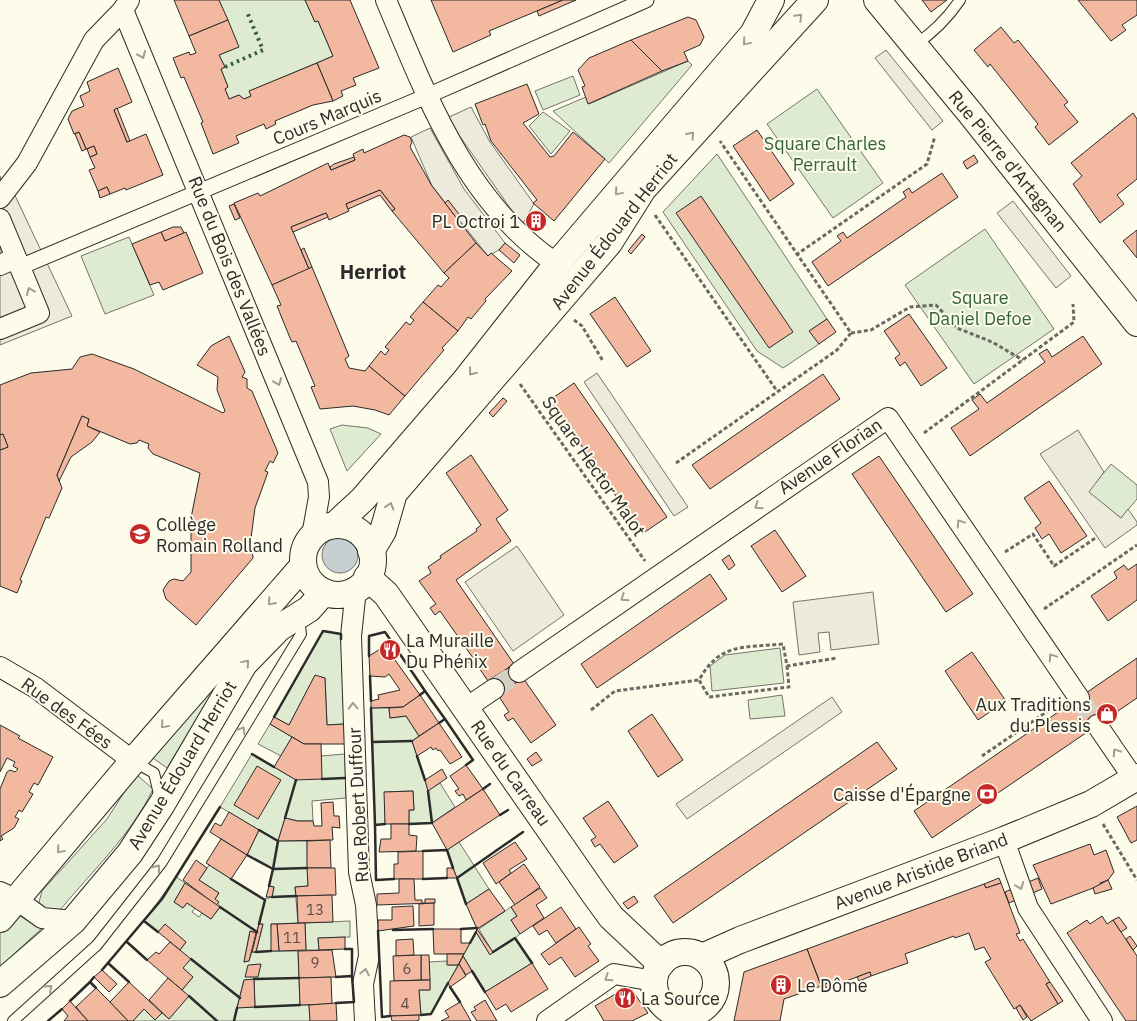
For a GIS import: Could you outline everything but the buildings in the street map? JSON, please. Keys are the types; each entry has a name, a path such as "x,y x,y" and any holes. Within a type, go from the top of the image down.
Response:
{"street":[{"path":"386,0 427,96 466,170 511,227 540,253 557,264"},
{"name":"Cours Marquis","path":"12,264 200,191 427,96 646,0"},
{"name":"Avenue Édouard Herriot","path":"335,525 363,500 458,389 557,264 753,34 770,4 770,0"},
{"name":"Avenue Édouard Herriot","path":"371,551 383,531 394,493 506,377 609,243 643,189 815,0"},
{"name":"Rue Pierre d'Artagnan","path":"876,0 915,45 1137,323"},
{"path":"0,198 27,163 94,40 126,5"},
{"name":"Rue du Bois des Vallées","path":"126,5 318,482 320,497 312,536"},
{"path":"0,219 12,264 40,313 0,329"},
{"name":"Avenue Édouard Herriot","path":"506,377 507,344 560,285 564,276 557,264"},
{"name":"Avenue Florian","path":"519,672 888,418 1077,695"},
{"path":"335,525 354,529 367,542 371,551 371,569 362,583 335,594 324,592 311,582 303,566 306,546 312,536 326,527 335,525"},
{"name":"Avenue Édouard Herriot","path":"6,904 303,566"},
{"name":"Rue du Carreau","path":"362,583 386,594 595,895 657,973"},
{"name":"Rue Robert Duffour","path":"362,583 351,636 359,872 366,905 369,956 363,984 365,1021"},
{"name":"Avenue Édouard Herriot","path":"0,984 73,921 130,853 162,804 244,664 279,628 309,609 324,592"},
{"name":"Rue des Fées","path":"0,667 36,688 133,761"},
{"path":"466,708 494,689"},
{"path":"1097,725 1136,778"},
{"name":"Avenue Aristide Briand","path":"702,957 740,940 1004,840 1091,804 1136,778"},
{"path":"1004,840 1028,908 1102,1021"},
{"path":"6,904 42,918 73,921"},
{"path":"685,952 702,957 714,971 716,989 707,1005 692,1017 664,1007 658,999 657,973 667,958 685,952"},
{"path":"547,1021 614,974 657,973"}],"lane":[{"path":"915,45 932,34 947,19 960,0"},
{"path":"12,1021 97,945 162,862 301,634 299,615"},
{"path":"133,761 154,773 162,804"}],"path":[{"path":"715,134 851,333"},
{"path":"796,255 927,164 935,136"},
{"path":"650,208 777,391"},
{"path":"907,445 1074,322 1073,304"},
{"path":"676,463 837,350 851,333 871,330 910,307 936,305 957,328 992,342 1023,360"},
{"path":"569,315 582,326 603,361"},
{"name":"Square Hector Malot","path":"506,377 655,577"},
{"path":"1005,552 1032,534 1054,566 1098,536"},
{"path":"1027,621 1137,545"},
{"path":"783,644 789,687 710,697 699,680 708,664 725,651 783,644"},
{"path":"787,666 837,658"},
{"path":"591,710 615,691 699,680"},
{"path":"982,756 1077,695"},
{"path":"1091,804 1137,880"}],"green space":[{"path":"219,0 305,0 315,22 318,21 333,56 250,91 251,96 244,99 239,95 229,99 225,89 228,87 221,69 225,67 219,55 238,47"},
{"path":"688,61 692,65 609,163 553,111 586,97 589,104"},
{"path":"573,76 580,95 543,110 535,91"},
{"name":"Square Charles Perrault","path":"817,89 883,183 833,218 767,124"},
{"path":"543,112 570,131 551,154 529,126"},
{"path":"717,154 827,319 810,331 819,344 783,368 757,351 663,212"},
{"name":"Square Daniel Defoe","path":"985,229 1054,329 974,384 905,285"},
{"path":"129,237 154,295 105,314 81,256"},
{"path":"342,425 368,428 381,434 347,471 330,429"},
{"path":"1111,464 1137,485 1137,499 1121,518 1088,492"},
{"path":"323,631 341,634 344,724 327,725 325,678 315,676 289,725 274,717"},
{"path":"780,648 784,683 712,691 710,666 725,655"},
{"path":"216,686 167,768 150,756 211,687"},
{"path":"782,695 785,716 750,719 748,700"},
{"path":"371,708 389,708 390,718 406,716 419,736 412,741 428,790 440,783 455,807 432,823 409,824 409,810 414,810 413,791 385,792 385,824 375,825"},
{"path":"270,724 292,737 281,756 258,744"},
{"path":"252,754 296,780 321,756 345,754 346,798 312,801 313,821 298,821 285,818 278,841 307,841 308,886 295,887 298,923 271,924 272,951 298,951 300,1005 309,1005 310,1021 133,1021 144,1009 155,1020 162,1013 169,1019 188,996 182,990 193,977 183,968 180,950 186,942 165,925 158,932 144,921 176,877 185,883 174,902 183,908 187,903 195,908 192,912 199,917 202,913 211,919 220,907 215,899 219,893 199,880 209,865 264,899 272,897 274,887 269,886 273,869 247,855 259,830 220,807","holes":["259,924 263,924 256,952 252,952 249,961 244,962 250,931 256,933","244,980 254,980 255,1007 237,1007"]},
{"path":"136,774 153,789 144,806 111,852 61,909 46,911 39,902 42,891 107,819"},
{"path":"459,842 489,889 466,904 447,850"},
{"path":"511,907 517,916 511,920 520,934 515,938 532,963 485,992 463,956 476,932 490,954 493,953 479,929"},
{"path":"17,914 41,929 0,967 0,933"},
{"path":"350,921 350,937 318,938 319,950 306,950 305,923"},
{"path":"447,961 448,965 458,965 431,1014 421,1015 419,990 430,990 429,962"}],"shaded area":[{"path":"886,50 943,121 932,130 875,58"},
{"path":"471,107 490,142 534,204 522,225 447,118"},
{"path":"430,128 464,189 505,243 499,250 488,256 432,186 411,137"},
{"path":"0,176 1,180 10,185 72,316 0,345"},
{"path":"1013,201 1071,276 1056,288 997,213"},
{"path":"597,373 688,507 674,516 584,382"},
{"path":"1078,430 1104,472 1089,492 1121,518 1128,509 1137,522 1137,525 1105,548 1040,454"},
{"path":"340,537 352,543 358,555 352,567 340,573 328,567 322,555 328,543"},
{"path":"517,546 564,615 513,651 465,582"},
{"path":"873,592 879,644 831,650 829,632 818,633 820,652 799,655 793,602"},
{"path":"832,697 842,712 687,819 676,804"}],"tunnel":[{"path":"494,689 519,672"},
{"path":"1079,698 1097,725"}],"hedge":[{"path":"225,67 263,50 247,12"}],"wall":[{"path":"274,717 323,631 341,634 341,639"},
{"path":"369,656 369,636 385,632 425,691 420,695"},
{"path":"370,676 371,701"},
{"path":"425,691 445,719 439,723"},
{"path":"371,708 375,825 385,824"},
{"path":"445,719 473,760 466,765"},
{"path":"372,742 412,741"},
{"path":"252,754 274,767"},
{"path":"417,756 425,780"},
{"path":"322,779 345,778"},
{"path":"285,818 296,780"},
{"path":"483,789 490,784"},
{"path":"409,824 432,823 428,791"},
{"path":"102,970 162,899 220,807"},
{"path":"500,815 508,810"},
{"path":"375,825 376,880 394,879"},
{"path":"259,830 278,841 273,869 307,868"},
{"path":"466,904 457,878 523,832"},
{"path":"423,851 447,850 453,868"},
{"path":"247,855 273,869 269,886"},
{"path":"423,879 447,878"},
{"path":"231,879 265,900 259,924"},
{"path":"272,897 296,896"},
{"path":"220,907 257,932"},
{"path":"144,921 158,932"},
{"path":"461,929 477,928"},
{"path":"393,930 433,929"},
{"path":"378,931 382,1017 390,1016"},
{"path":"470,943 476,932"},
{"path":"493,952 515,938 532,963"},
{"path":"127,942 147,960"},
{"path":"345,949 352,949 352,976"},
{"path":"256,952 271,951"},
{"path":"191,959 240,998"},
{"path":"108,963 129,982"},
{"path":"472,971 485,992"},
{"path":"336,977 352,976 354,1002 336,1003"},
{"path":"94,977 90,982 96,988"},
{"path":"254,979 299,978"},
{"path":"70,1001 90,982"},
{"path":"421,1015 431,1014 448,983"},
{"path":"450,987 460,1002"},
{"path":"189,996 217,1021"},
{"path":"255,1007 300,1005"},
{"path":"234,1021 237,1008"},
{"path":"48,1021 62,1009"}],"place":[{"name":"PL Octroi 1","path":"536,221"},
{"name":"Collège Romain Rolland","path":"140,534"},
{"name":"La Muraille Du Phénix","path":"390,650"},
{"name":"Aux Traditions du Plessis","path":"1107,714"},
{"name":"Caisse d'Épargne","path":"987,794"},
{"name":"Le Dôme","path":"781,985"},
{"name":"La Source","path":"625,998"}],"district":[{"name":"Herriot","path":"373,271"}]}
